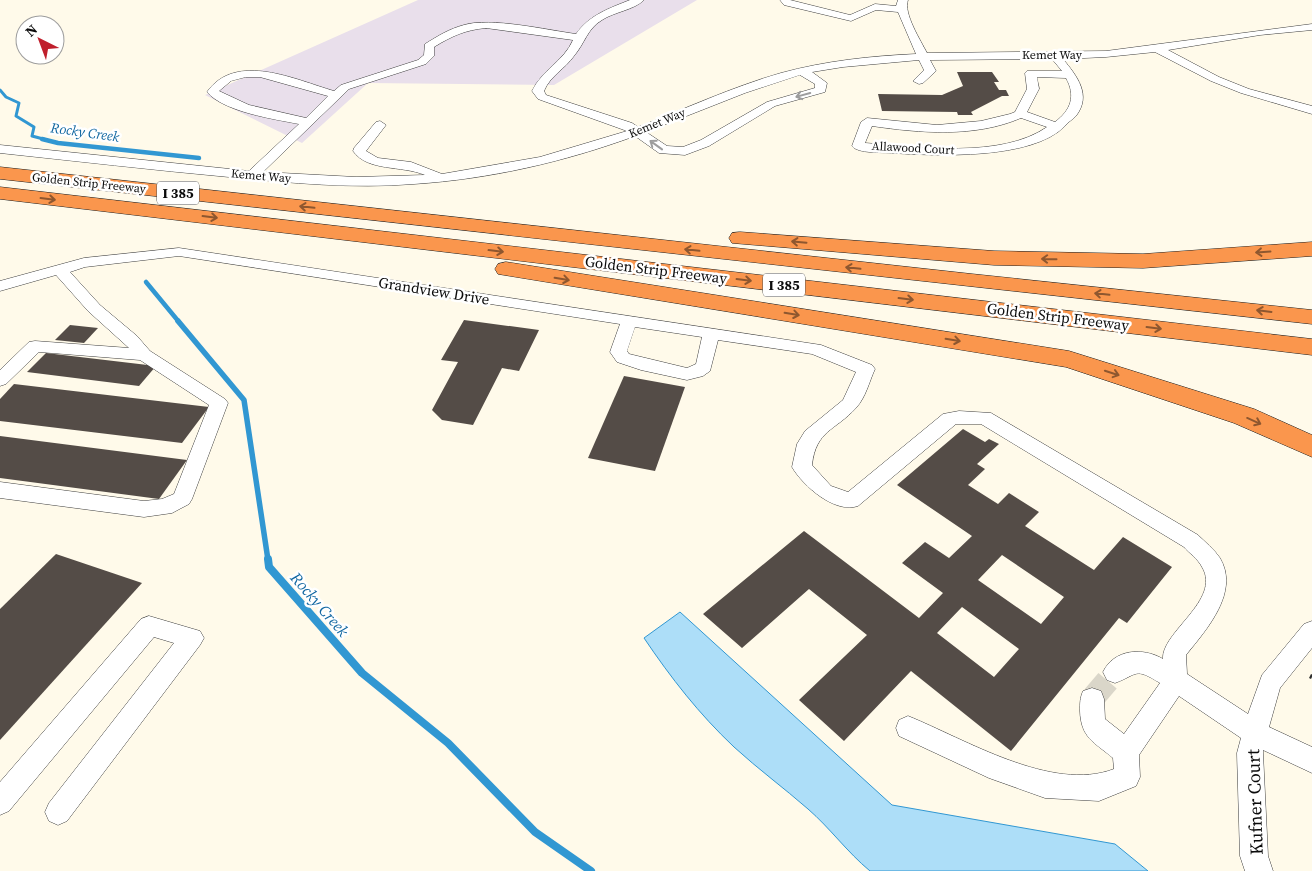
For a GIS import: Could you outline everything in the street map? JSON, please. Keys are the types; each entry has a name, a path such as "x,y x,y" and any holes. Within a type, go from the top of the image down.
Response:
{"highway":[{"name":"Golden Strip Freeway","path":"0,173 1312,317"},
{"name":"Golden Strip Freeway","path":"0,193 1312,347"},
{"path":"355,213 760,239 994,258 1143,261 1312,249"},
{"path":"256,223 556,278 1069,359 1244,416 1312,447"}],"street":[{"path":"784,0 787,3 850,18 875,7 902,5 930,71 919,81"},
{"path":"812,0 863,11"},
{"path":"253,175 345,87 422,62 428,56 429,46 450,32 467,27 486,25 579,38"},
{"name":"Kemet Way","path":"0,149 309,180 390,182 440,178 504,169 582,151 638,132 726,94 802,71 874,59 924,56 1106,54 1158,49 1251,33 1312,27"},
{"path":"1158,49 1215,79 1245,91 1312,110"},
{"name":"Allawood Court","path":"1017,115 981,125 937,129 867,122 858,146 927,152 980,150 1031,140 1054,130 1077,107 1078,96 1076,86 1070,74 1054,55"},
{"path":"638,132 664,150 685,151 705,143 771,104 821,90 821,83 802,71"},
{"path":"308,122 279,117 230,102 213,92 217,85 232,77 254,74 336,95"},
{"path":"1054,130 1017,115 1033,89 1031,74 1070,74"},
{"path":"380,125 359,151 363,158 406,165 425,170 440,178"},
{"name":"Grandview Drive","path":"0,286 84,263 179,252 815,349 866,368 851,403 808,438 802,456 802,467 824,492 851,501 950,419 959,417 985,418 1191,542 1214,567 1217,588 1203,616 1174,652 1176,680"},
{"path":"0,490 144,509 165,507 182,500 219,403 144,355 131,340 94,308 60,270"},
{"path":"630,321 621,340 618,352 623,358 687,374 697,372 704,366 711,333"},
{"path":"0,380 34,346 144,355"},
{"name":"Kufner Court","path":"1259,871 1254,856 1250,753 1270,683 1312,631"},
{"path":"1115,672 1129,662 1150,664 1255,733 1312,760"},
{"path":"908,728 998,769 1045,785 1100,788 1127,777 1126,752 1176,680"},
{"path":"1092,699 1093,725 1126,752"}],"lane":[{"path":"638,132 628,126 542,97 538,91 541,82 570,56 579,38 591,23 605,14 639,0"},
{"path":"0,802 149,626 192,638 58,812"}],"shaded area":[{"path":"418,0 697,0 554,85 368,83 302,143 205,95"}],"water":[{"path":"680,612 892,805 1115,844 1148,871 870,871 816,816 743,755 721,734 697,709 665,667 644,638"}],"building":[{"path":"957,72 992,72 999,82 994,82 999,90 1006,90 1009,96 1002,96 971,112 973,115 958,115 957,112 882,111 878,94 942,95 963,86"},
{"path":"464,320 539,330 519,371 502,368 473,425 442,420 432,410 458,362 441,360"},
{"path":"70,325 98,328 84,343 55,340"},
{"path":"46,353 156,366 139,386 27,372"},
{"path":"624,376 685,387 655,471 588,458"},
{"path":"14,384 209,407 182,443 0,421 0,399"},
{"path":"963,429 985,442 989,439 999,444 977,464 985,469 968,485 998,504 1009,493 1039,512 1025,526 1094,570 1123,537 1172,567 1127,623 1119,618 1011,751 911,671 844,741 799,700 867,635 809,589 742,648 703,614 804,531 919,618 943,593 902,563 925,542 949,558 972,536 897,485","holes":["1002,555 1064,597 1041,624 978,580","962,607 1019,649 994,677 937,633"]},
{"path":"0,436 187,460 159,499 0,478"},
{"path":"56,554 142,583 0,740 0,609"}],"waterway":[{"name":"Rocky Creek","path":"0,90 6,97 19,103 16,116 34,127 32,136 47,140"},
{"name":"Rocky Creek","path":"42,139 58,143 199,158"},
{"name":"Rocky Creek","path":"146,282 179,322"},
{"name":"Rocky Creek","path":"178,321 244,400 268,560"},
{"name":"Rocky Creek","path":"268,559 269,567 362,673 448,743 535,832 591,871"}],"tunnel":[{"path":"1092,699 1115,672"}]}
